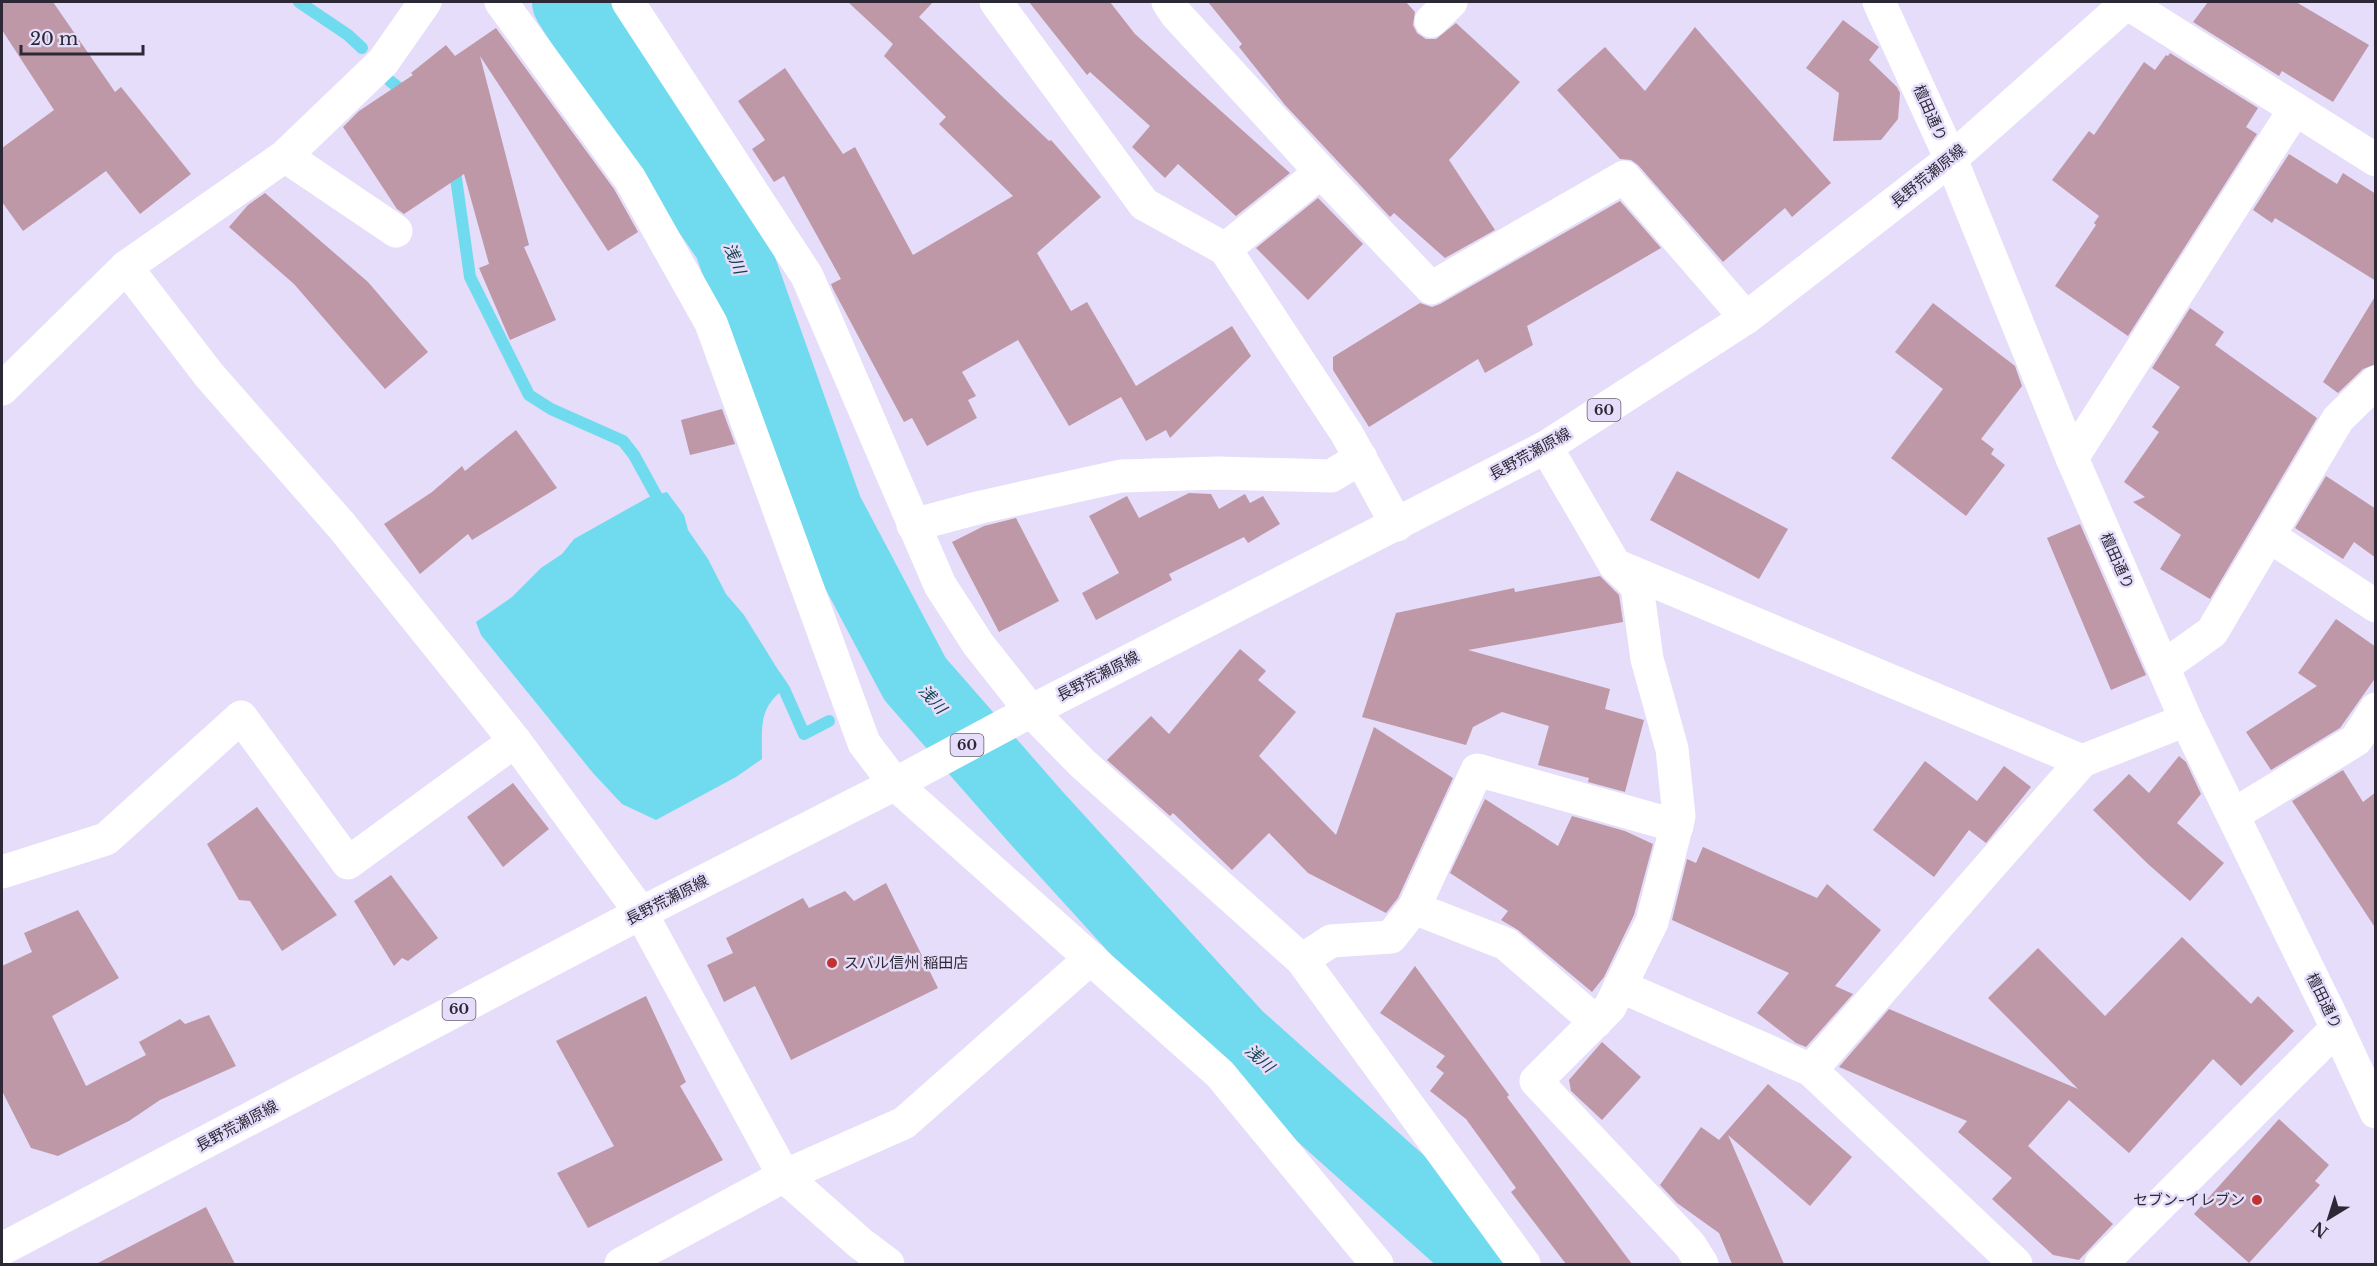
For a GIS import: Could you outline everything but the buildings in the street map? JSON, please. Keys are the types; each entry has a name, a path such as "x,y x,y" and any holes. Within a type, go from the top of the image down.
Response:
{"street":[{"path":"2,389 126,267 285,156 383,62 425,2"},
{"path":"501,2 630,179 711,323 864,743 907,778 1091,958 1220,1074 1377,1264"},
{"path":"628,2 807,276 940,585 1023,715 1192,860 1302,960 1524,1264"},
{"path":"996,2 1144,204 1225,249 1347,434 1397,525"},
{"path":"1168,2 1176,14 1321,172 1431,288 1624,177 1746,318"},
{"name":"檀田通り","path":"1879,2 1951,159 2072,458 2186,720 2376,1112"},
{"path":"2128,2 2376,160"},
{"name":"長野荒瀬原線","path":"2,1250 641,913 1546,447 1746,318 1951,159 2128,2"},
{"path":"2072,458 2295,109"},
{"path":"285,156 396,231"},
{"path":"1225,249 1321,172"},
{"path":"126,267 209,375 340,525 515,741 641,913 784,1176 860,1243 888,1264"},
{"path":"2163,667 2212,632 2338,419 2376,382"},
{"path":"1546,447 1615,565 1637,586 1647,659 1672,749 1679,816 1652,922 1610,1007 1536,1081 1690,1245 1702,1264"},
{"path":"913,525 981,507 1121,476 1218,473 1330,476 1361,458"},
{"path":"2269,536 2376,606"},
{"path":"1615,565 2082,761"},
{"path":"2233,815 2356,740 2376,709"},
{"path":"2,871 106,839 241,717 348,863 515,741"},
{"path":"1811,1070 2082,761 2186,720"},
{"path":"1302,960 1331,941 1391,937 1414,908 1477,770 1677,826"},
{"path":"1414,908 1506,944 1596,1022"},
{"path":"621,1264 784,1176 904,1123 1091,958"},
{"path":"1620,986 1811,1070 2016,1264"},
{"path":"2100,1264 2337,1028"}],"water":[{"path":"667,492 684,515 688,530 708,559 726,594 744,615 788,686 771,701 767,709 762,726 762,759 736,777 656,820 622,804 593,773 481,635 476,622 512,597 541,568 562,554 574,539 649,497"}],"waterway":[{"path":"299,2 348,35 362,48"},
{"name":"浅川","path":"569,2 619,81 730,241 826,511 915,679 1034,815 1236,1037 1480,1255 1485,1264"},
{"path":"390,81 409,96"},
{"path":"454,164 470,277 529,395 551,409 623,441 634,455 663,508"},
{"path":"897,687 913,675"},
{"path":"776,677 784,689 804,734 829,721"}],"place":[{"name":"スバル信州 稲田店","path":"832,963"},
{"name":"セブン-イレブン","path":"2257,1200"}]}
